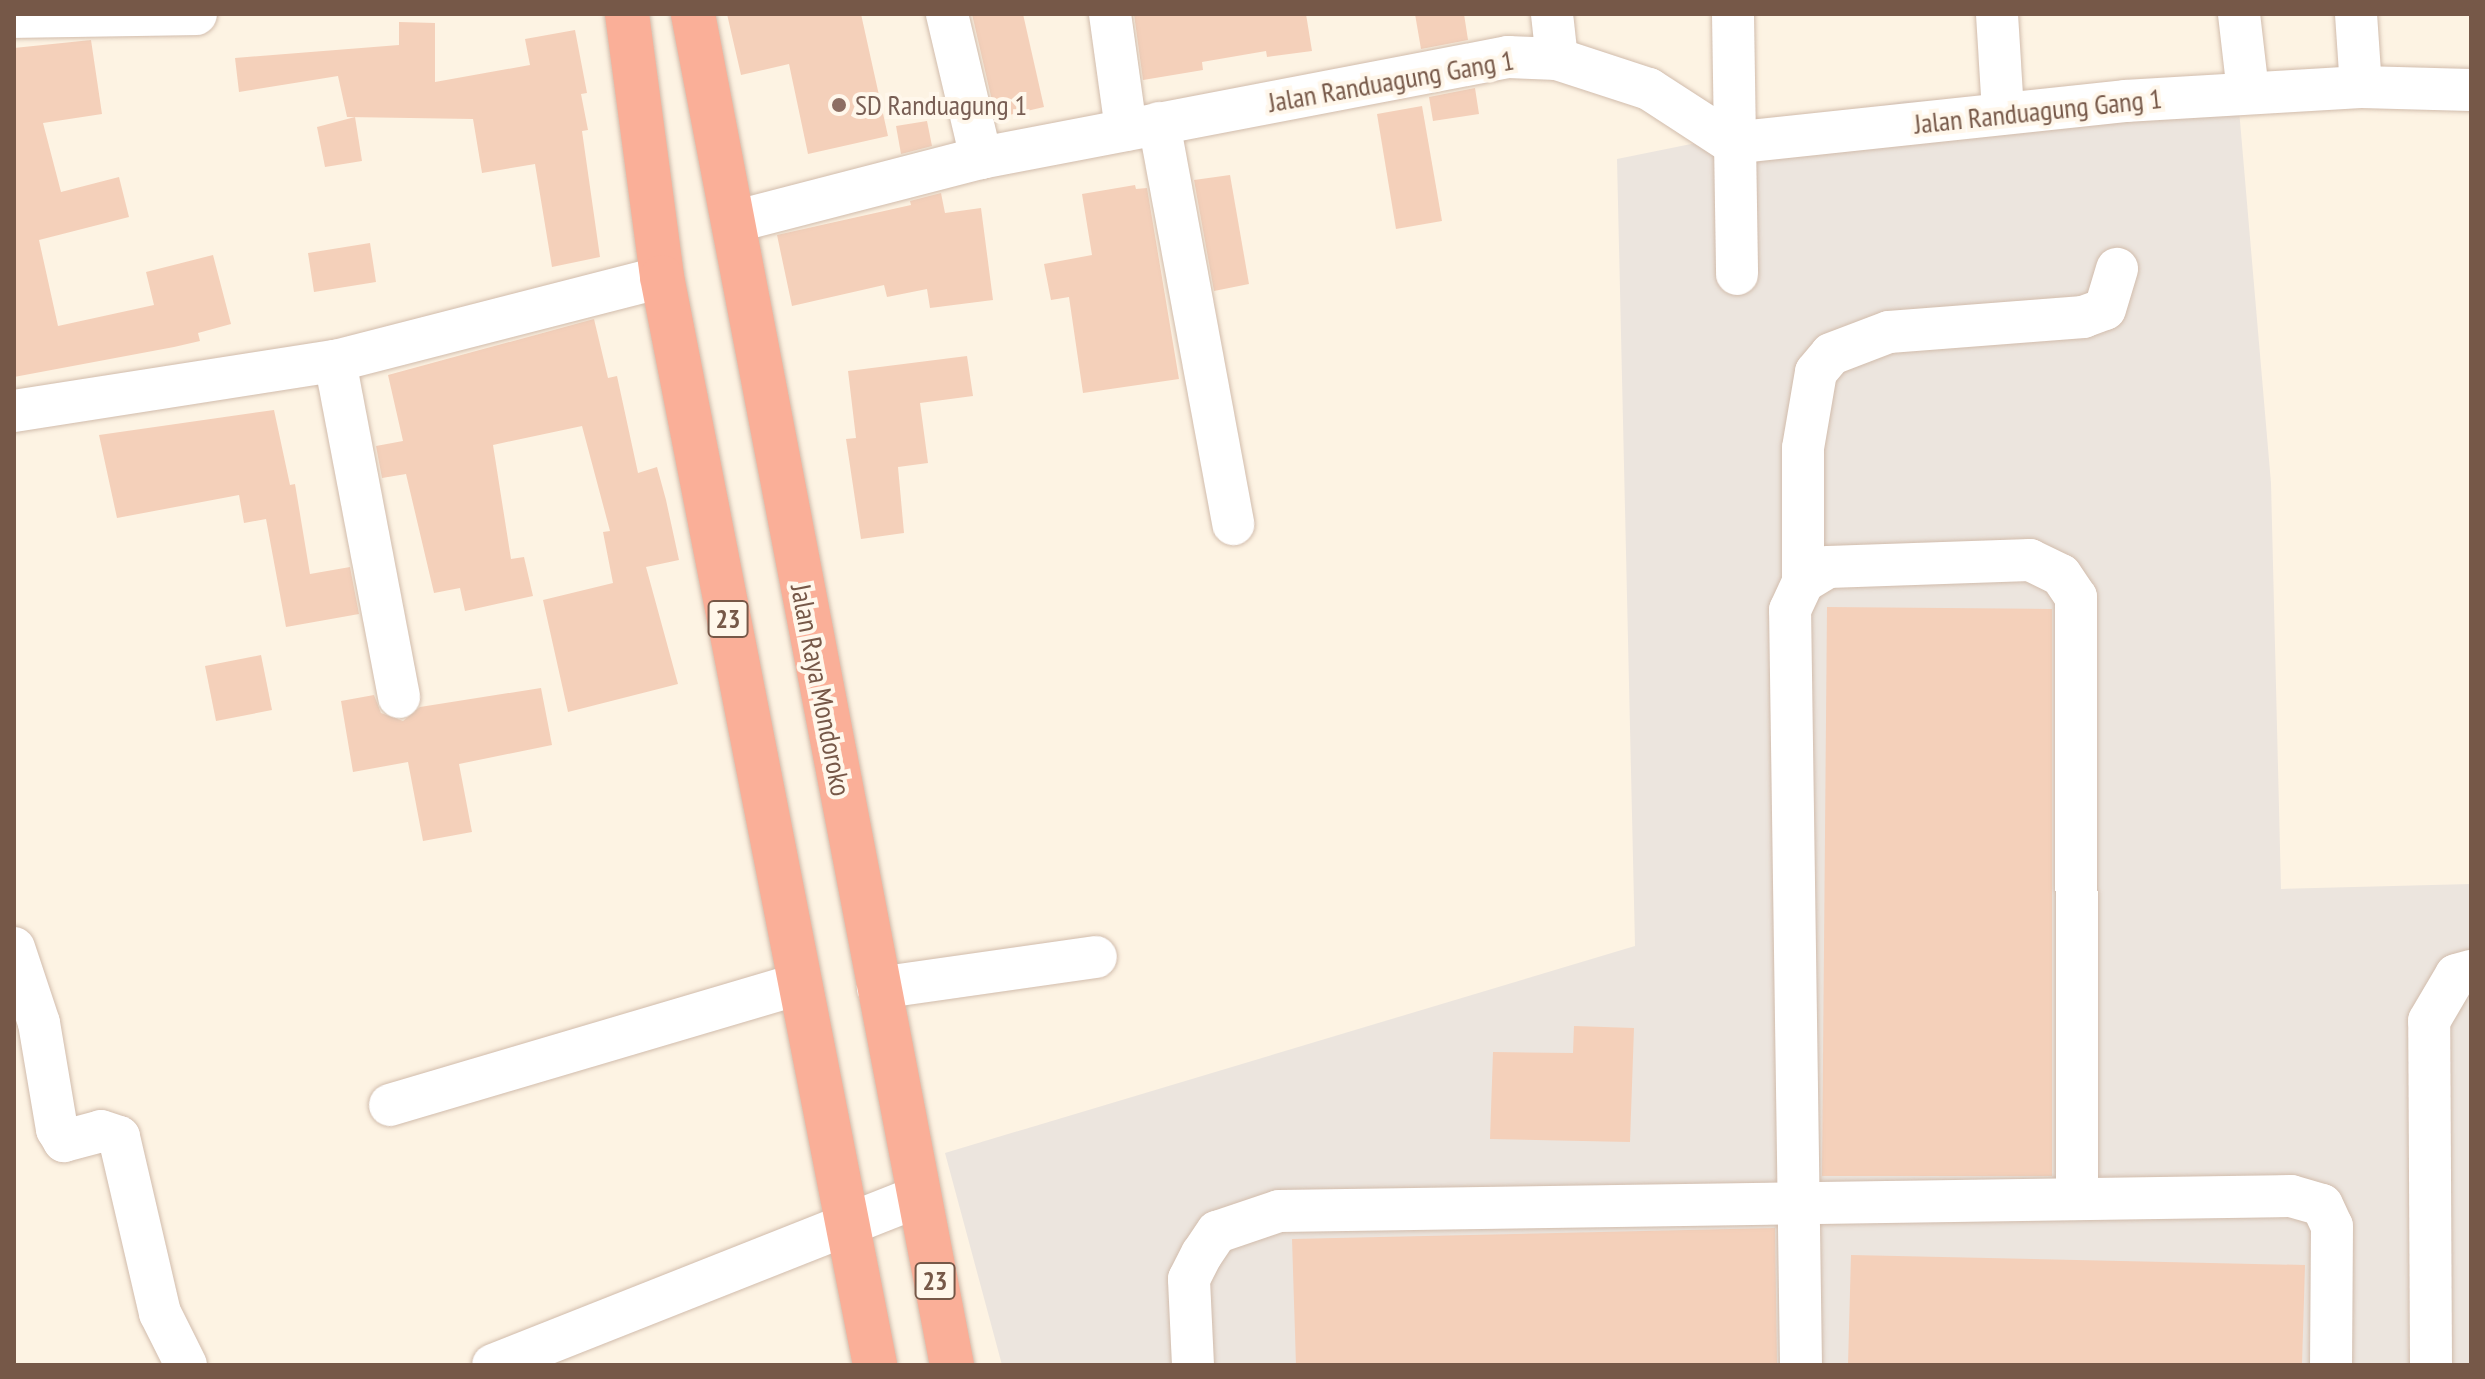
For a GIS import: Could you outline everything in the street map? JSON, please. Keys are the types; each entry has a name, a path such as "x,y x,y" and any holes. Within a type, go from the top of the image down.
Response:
{"highway":[{"name":"23","path":"627,14 662,277 875,1365"},
{"name":"Jalan Raya Mondoroko","path":"693,14 952,1365"}],"street":[{"path":"14,17 196,14"},
{"path":"947,14 981,158"},
{"path":"1110,14 1142,126 1233,524"},
{"path":"1552,14 1557,59"},
{"path":"1733,14 1732,143 1737,274"},
{"path":"1997,14 2003,113"},
{"path":"2239,14 2248,92"},
{"path":"2356,14 2361,87"},
{"name":"Jalan Randuagung Gang 1","path":"733,222 981,158 1508,57 1557,59 1649,89 1732,143 2003,113 2248,92 2361,87 2471,90"},
{"path":"1801,1365 1790,610 1803,582 1803,448 1816,372 1831,354 1889,332 2083,317 2105,309 2117,269"},
{"path":"14,411 335,361 662,277"},
{"path":"335,361 399,697"},
{"path":"1803,582 1828,567 2030,560 2061,575 2076,597 2077,1199"},
{"path":"14,948 39,1023 57,1129 64,1141 101,1131 119,1137 160,1313 186,1365"},
{"path":"878,988 1096,957"},
{"path":"2431,1365 2429,1021 2456,975 2471,971"},
{"path":"390,1105 798,984"},
{"path":"1193,1365 1189,1279 1217,1232 1237,1221 1279,1211 2291,1196 2322,1205 2332,1226 2331,1365"},
{"path":"493,1365 847,1222 918,1197"}],"shaded area":[{"path":"2237,86 2271,483 2281,889 2471,884 2471,1365 1002,1365 945,1153 1635,946 1617,159 1904,101"}],"building":[{"name":"SD Randuagung 1","path":"727,14 861,14 888,136 808,154 789,64 741,75"},
{"path":"972,14 1023,14 1044,107 996,118"},
{"path":"1134,14 1306,14 1312,51 1267,57 1266,51 1202,62 1203,70 1143,80"},
{"path":"1415,14 1464,14 1468,40 1421,49"},
{"path":"399,22 435,23 435,82 530,65 525,39 575,30 587,93 581,94 588,130 582,131 600,257 552,267 535,164 482,173 473,119 347,117 338,76 239,92 235,58 399,45"},
{"path":"91,40 102,114 43,123 61,192 119,177 129,217 39,240 58,326 154,305 146,272 213,255 231,324 198,333 200,341 14,377 14,48"},
{"path":"1475,88 1479,114 1433,121 1429,97"},
{"path":"1422,106 1442,221 1396,229 1377,114"},
{"path":"355,117 362,161 325,167 317,127"},
{"path":"927,121 932,146 901,154 896,126"},
{"path":"1230,175 1249,284 1214,291 1194,180"},
{"path":"1135,185 1136,189 1147,188 1179,379 1083,393 1069,297 1051,300 1044,264 1092,255 1082,194"},
{"path":"941,193 945,213 981,208 993,300 930,308 927,289 887,297 884,285 792,306 777,235 911,205 910,201"},
{"path":"370,243 376,282 314,292 308,253"},
{"path":"594,319 608,378 617,376 638,473 657,467 666,500 679,560 646,567 678,684 568,712 543,600 613,583 603,532 610,531 582,426 493,445 511,559 524,557 533,596 465,611 460,588 434,593 406,474 382,478 376,446 403,441 388,375"},
{"path":"967,356 973,396 920,403 928,463 898,467 904,533 861,539 846,439 856,438 848,371"},
{"path":"274,410 290,485 295,484 310,574 350,567 359,614 286,627 266,519 244,523 239,495 117,518 99,435"},
{"path":"1827,607 2052,609 2052,1176 1822,1176"},
{"path":"261,655 272,710 216,721 205,666"},
{"path":"541,688 552,745 459,764 472,832 423,841 408,762 353,772 341,701 374,695 381,713 403,721 420,707"},
{"path":"1574,1026 1634,1028 1630,1142 1490,1139 1493,1052 1573,1053"},
{"path":"1775,1228 1777,1365 1296,1365 1292,1239"},
{"path":"1851,1255 2305,1265 2302,1365 1848,1365"}],"place":[{"name":"SD Randuagung 1","path":"839,105"}]}
